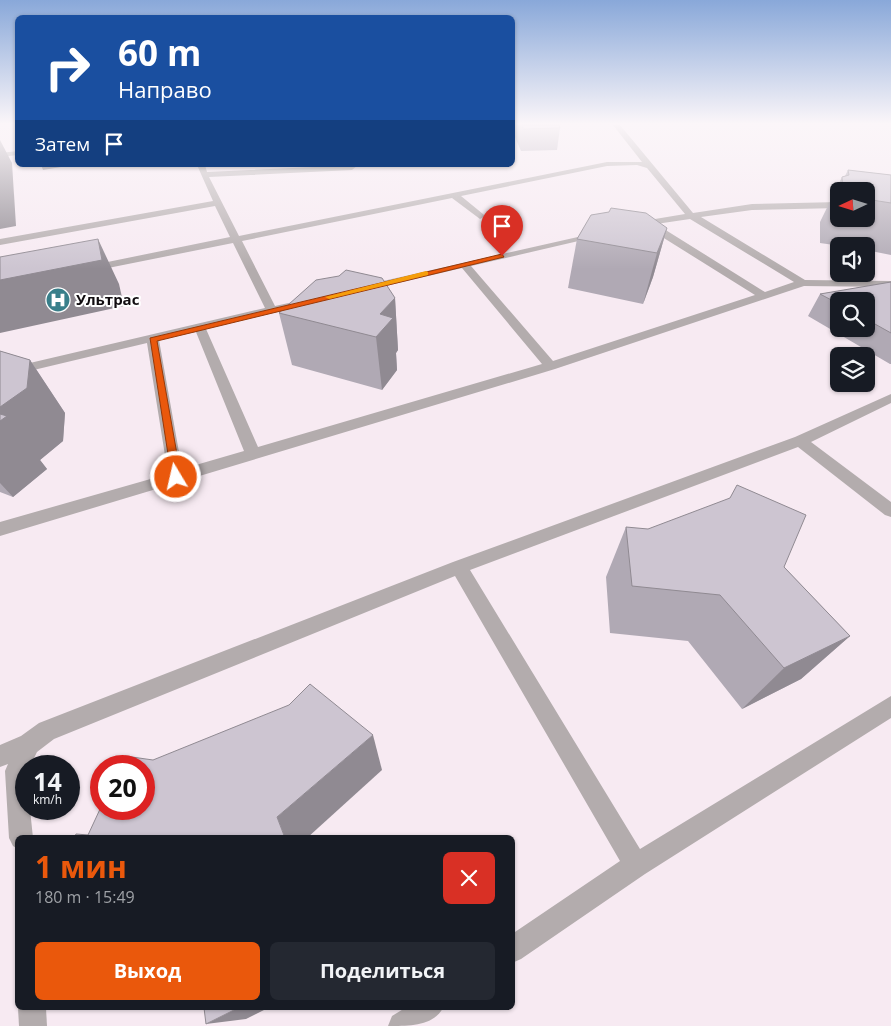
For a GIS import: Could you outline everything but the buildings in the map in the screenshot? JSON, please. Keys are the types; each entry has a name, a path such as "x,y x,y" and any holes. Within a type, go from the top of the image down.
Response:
{"lane":[{"path":"249,173 204,175 272,311"},
{"path":"77,271 563,173"},
{"path":"656,173 690,215 803,283"},
{"path":"454,195 480,216"},
{"path":"0,242 218,203"},
{"path":"762,295 642,224 690,215 752,207 830,205"},
{"path":"357,290 612,230"},
{"path":"464,264 550,366"},
{"path":"0,528 550,366 803,283 891,284"},
{"path":"0,374 152,340 319,299"},
{"path":"200,328 253,454"},
{"path":"152,340 176,477"},
{"path":"0,756 28,744 57,727 459,567 800,440 891,398"},
{"path":"800,440 891,512"},
{"path":"459,567 636,865"},
{"path":"515,948 636,865 891,706"},
{"path":"21,835 16,771 28,744"},
{"path":"32,1010 33,1026"},
{"path":"402,1026 426,1010"}],"slow traffic":[{"path":"329,297 426,274"}],"place":[{"name":"Ультрас","path":"58,300"}],"route":[{"path":"176,477 152,340 502,256"}]}
